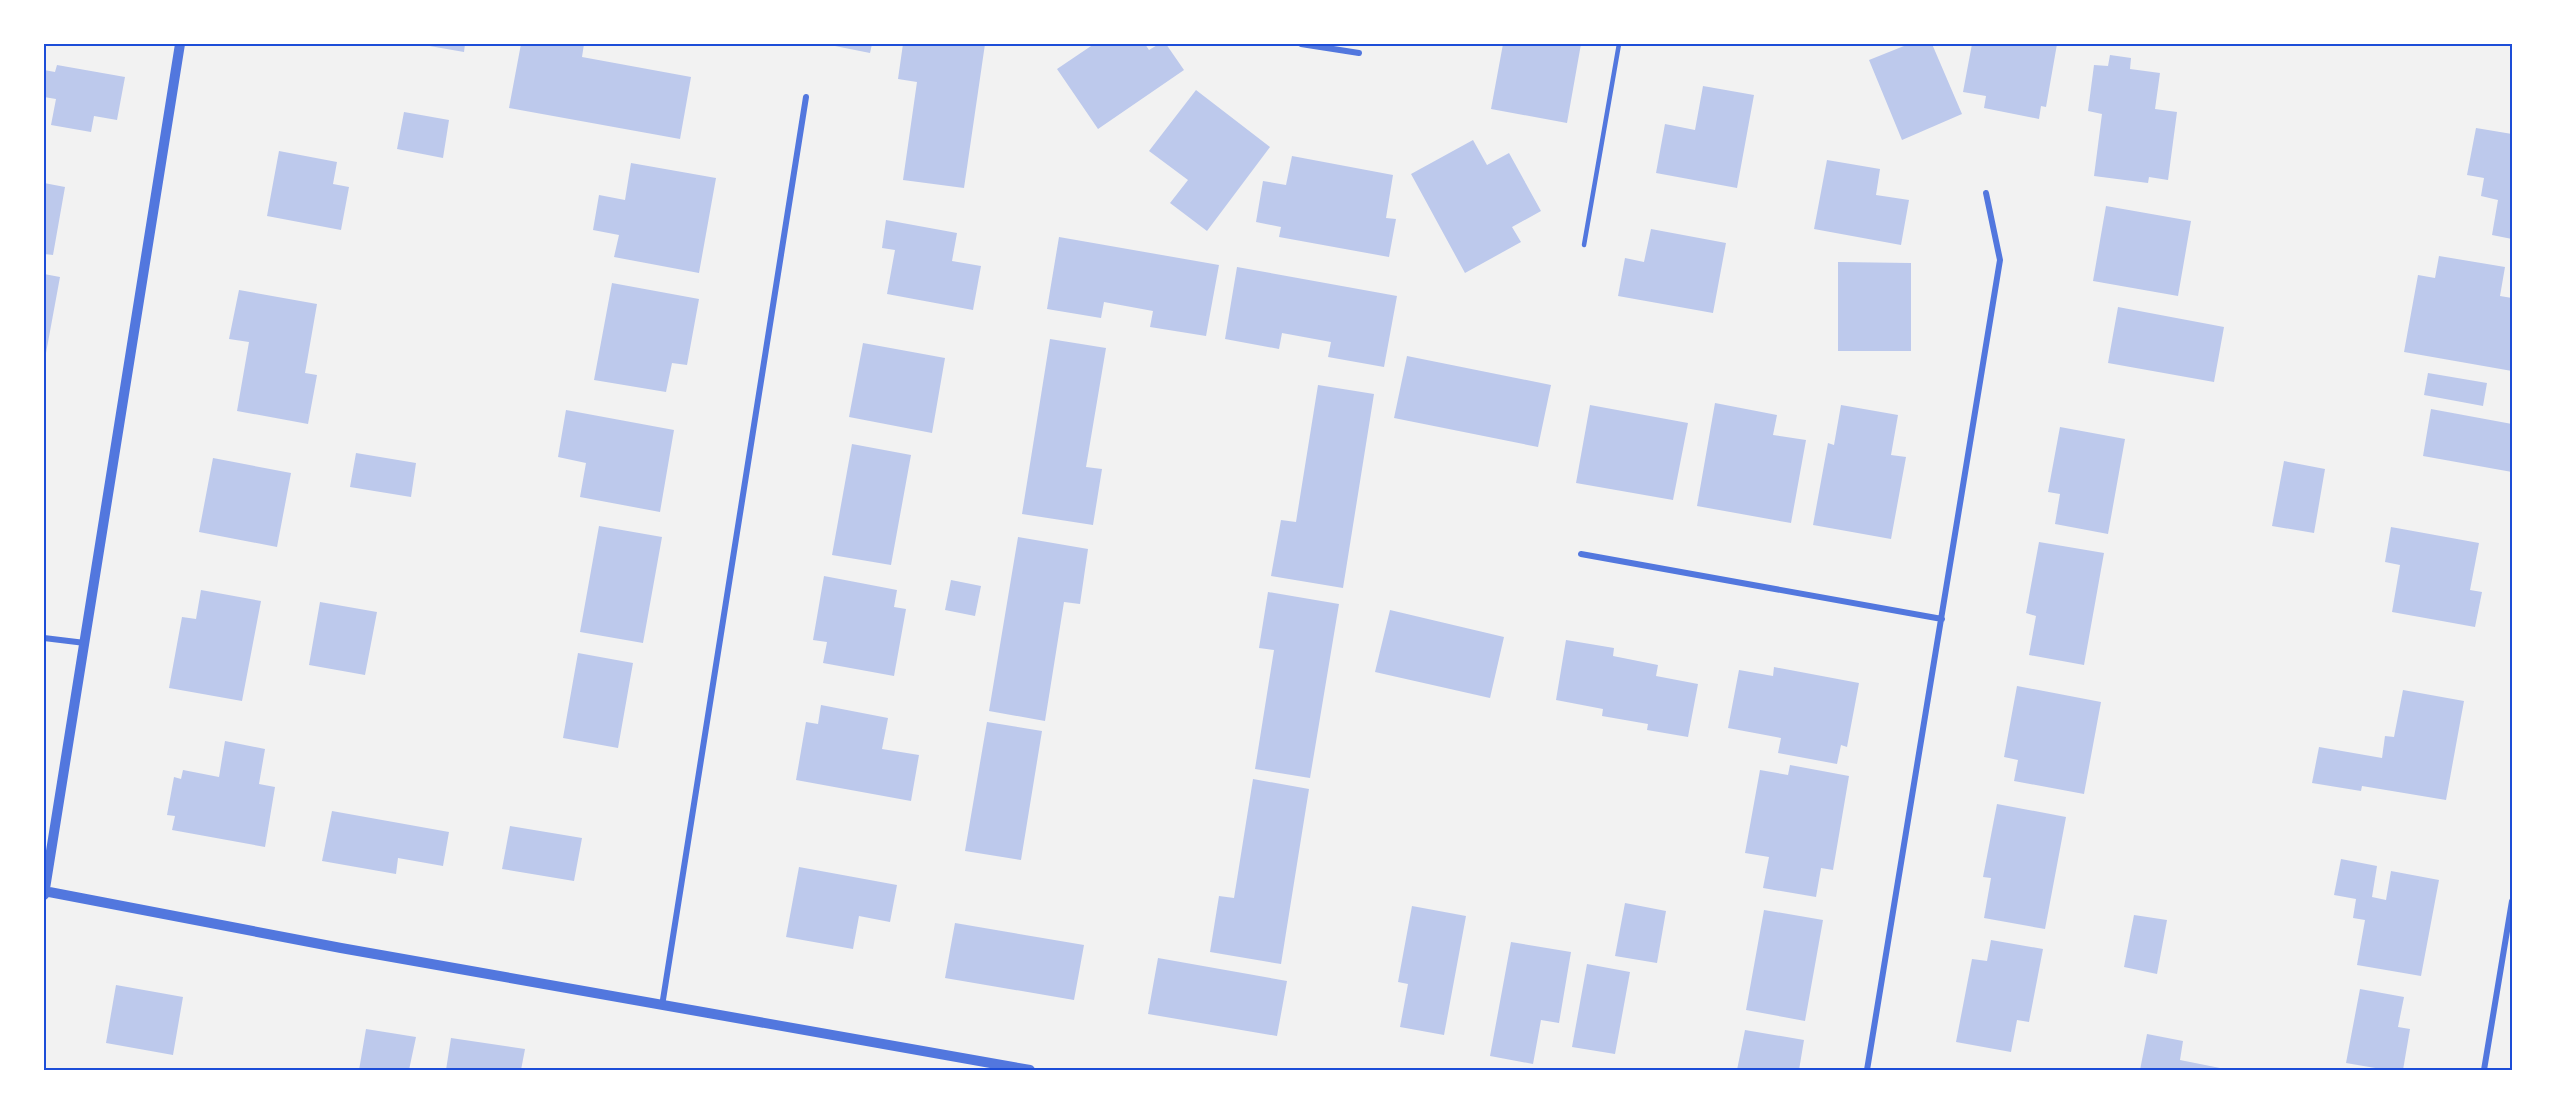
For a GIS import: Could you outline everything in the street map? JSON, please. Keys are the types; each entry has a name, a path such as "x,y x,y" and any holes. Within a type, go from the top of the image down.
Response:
{"street":[{"path":"44,895 180,44"},
{"path":"1301,44 1359,53"},
{"path":"662,1006 806,97"},
{"path":"1867,1071 2000,260 1986,192"},
{"path":"1581,554 1942,619"},
{"path":"44,638 85,643"},
{"path":"44,891 261,933 1029,1071"},
{"path":"2484,1071 2512,901"}],"lane":[{"path":"1584,245 1619,44"}],"building":[{"path":"418,44 465,44 464,52"},
{"path":"521,44 584,44 582,57 691,77 680,139 509,108"},
{"path":"825,44 872,44 870,53"},
{"path":"903,44 985,44 964,188 903,180 917,82 898,79"},
{"path":"1094,44 1145,44 1149,50 1159,44 1166,44 1184,70 1098,129 1057,69"},
{"path":"1503,44 1581,44 1567,123 1491,109"},
{"path":"1909,44 1932,44 1962,114 1902,140 1869,60"},
{"path":"1972,44 2057,44 2046,107 2041,106 2039,119 1984,108 1986,96 1963,92"},
{"path":"2110,55 2131,58 2130,69 2160,73 2155,109 2177,112 2168,180 2149,177 2148,183 2094,176 2102,114 2088,111 2094,65 2108,66"},
{"path":"57,65 125,77 117,120 94,116 91,132 51,125 56,99 44,97 44,70 55,72"},
{"path":"1703,86 1754,95 1737,188 1656,173 1665,124 1695,130"},
{"path":"1196,90 1270,147 1207,231 1170,203 1188,180 1149,151"},
{"path":"404,112 449,120 443,158 397,149"},
{"path":"2476,128 2512,134 2512,239 2492,235 2498,200 2481,196 2484,178 2467,175"},
{"path":"1473,140 1487,165 1509,153 1541,211 1512,227 1521,242 1465,273 1411,174"},
{"path":"279,151 337,162 333,184 349,187 341,230 267,216"},
{"path":"1292,156 1393,175 1386,218 1396,219 1389,257 1279,237 1281,227 1256,222 1263,181 1286,185"},
{"path":"1827,160 1880,169 1876,195 1909,200 1901,245 1814,229"},
{"path":"631,163 716,178 699,273 614,257 619,235 593,230 599,195 625,200"},
{"path":"44,183 65,187 53,255 44,254"},
{"path":"2106,206 2191,221 2178,296 2093,281"},
{"path":"886,220 957,233 952,261 981,266 973,310 887,294 895,250 882,248"},
{"path":"1651,229 1726,243 1713,313 1618,296 1625,258 1644,262"},
{"path":"1059,237 1219,265 1206,336 1150,327 1153,311 1104,302 1101,318 1047,309"},
{"path":"2439,256 2505,267 2500,296 2512,298 2512,371 2404,352 2418,275 2435,278"},
{"path":"1838,262 1911,263 1911,351 1838,351"},
{"path":"1237,267 1397,296 1384,367 1328,357 1331,342 1282,333 1279,349 1225,339"},
{"path":"44,274 60,277 46,353 44,352"},
{"path":"612,283 699,299 687,365 672,363 666,392 594,380"},
{"path":"239,290 317,304 305,373 317,375 308,424 237,411 249,342 229,339"},
{"path":"2118,307 2224,327 2214,382 2108,363"},
{"path":"1050,339 1106,348 1086,467 1102,469 1093,525 1022,514"},
{"path":"863,343 945,358 932,433 849,417"},
{"path":"1407,356 1551,385 1538,447 1394,418"},
{"path":"2428,373 2487,383 2483,406 2424,395"},
{"path":"1318,385 1374,394 1343,588 1271,576 1281,520 1296,522"},
{"path":"1715,403 1777,415 1773,435 1806,440 1791,523 1697,506"},
{"path":"1590,405 1688,423 1673,500 1576,483"},
{"path":"1841,405 1898,415 1891,455 1906,457 1891,539 1813,525 1828,443 1834,445"},
{"path":"2431,409 2512,424 2512,472 2423,456"},
{"path":"566,410 674,430 660,512 580,497 586,463 558,457"},
{"path":"2060,427 2125,439 2108,534 2055,524 2060,494 2048,492"},
{"path":"852,444 911,455 891,565 832,555"},
{"path":"356,453 416,463 411,497 350,487"},
{"path":"213,458 291,473 277,547 199,532"},
{"path":"2284,461 2325,469 2314,533 2272,526"},
{"path":"599,526 662,537 643,643 580,632"},
{"path":"2391,527 2479,543 2470,590 2482,592 2475,627 2392,612 2400,565 2385,562"},
{"path":"1018,537 1088,549 1080,604 1064,602 1045,721 989,711"},
{"path":"2039,542 2104,553 2084,665 2029,655 2036,616 2026,613"},
{"path":"824,576 897,590 894,607 906,609 894,676 823,663 827,642 813,640"},
{"path":"951,580 981,586 975,616 945,610"},
{"path":"201,590 261,601 242,701 169,688 182,617 196,619"},
{"path":"1268,592 1339,604 1310,778 1255,769 1274,650 1259,648"},
{"path":"320,602 377,612 365,675 309,665"},
{"path":"1390,610 1504,637 1490,698 1375,672"},
{"path":"1566,640 1614,648 1613,656 1658,665 1656,676 1698,684 1688,737 1647,730 1648,724 1602,716 1603,709 1556,700"},
{"path":"578,653 633,663 618,748 563,738"},
{"path":"1774,667 1859,683 1847,747 1841,745 1837,764 1778,753 1781,738 1728,728 1739,670 1773,676"},
{"path":"2017,686 2101,702 2084,794 2014,781 2018,760 2004,757"},
{"path":"2403,690 2464,701 2446,800 2362,786 2361,791 2312,783 2319,747 2382,758 2385,736 2394,737"},
{"path":"821,705 888,718 882,749 919,755 911,801 796,780 806,722 818,724"},
{"path":"987,722 1042,731 1021,860 965,851"},
{"path":"225,741 265,749 259,784 275,787 265,847 172,830 175,816 167,815 174,777 181,779 183,770 219,777"},
{"path":"1790,765 1849,776 1833,870 1821,868 1816,897 1763,888 1769,857 1745,853 1760,770 1788,775"},
{"path":"1253,779 1309,789 1281,964 1210,952 1219,896 1234,898"},
{"path":"1997,804 2066,817 2045,929 1984,918 1991,878 1983,877"},
{"path":"332,811 449,832 443,866 398,858 396,874 322,861"},
{"path":"510,826 582,838 574,881 502,869"},
{"path":"2341,859 2377,866 2372,897 2386,900 2391,871 2439,880 2421,976 2357,965 2365,920 2353,918 2356,899 2334,895"},
{"path":"799,867 897,885 890,922 859,916 853,949 786,937"},
{"path":"1625,903 1666,911 1657,963 1615,956"},
{"path":"1412,906 1466,916 1444,1035 1400,1027 1408,984 1398,982"},
{"path":"1764,910 1823,920 1805,1021 1746,1010"},
{"path":"2134,915 2167,920 2157,974 2124,967"},
{"path":"955,923 1084,945 1074,1000 945,978"},
{"path":"1991,940 2043,949 2029,1022 2017,1020 2011,1052 1956,1042 1972,959 1987,961"},
{"path":"1511,942 1571,952 1559,1023 1541,1020 1533,1064 1490,1056"},
{"path":"1158,958 1287,981 1277,1036 1148,1014"},
{"path":"1587,964 1630,972 1615,1054 1572,1047"},
{"path":"116,985 183,997 173,1055 106,1043"},
{"path":"2360,989 2404,997 2398,1027 2410,1029 2403,1070 2387,1070 2346,1063"},
{"path":"366,1029 416,1037 409,1070 359,1070"},
{"path":"1745,1030 1804,1040 1799,1070 1737,1070"},
{"path":"2147,1034 2183,1041 2180,1060 2230,1070 2140,1070"},
{"path":"451,1038 525,1049 521,1070 446,1070"}]}
